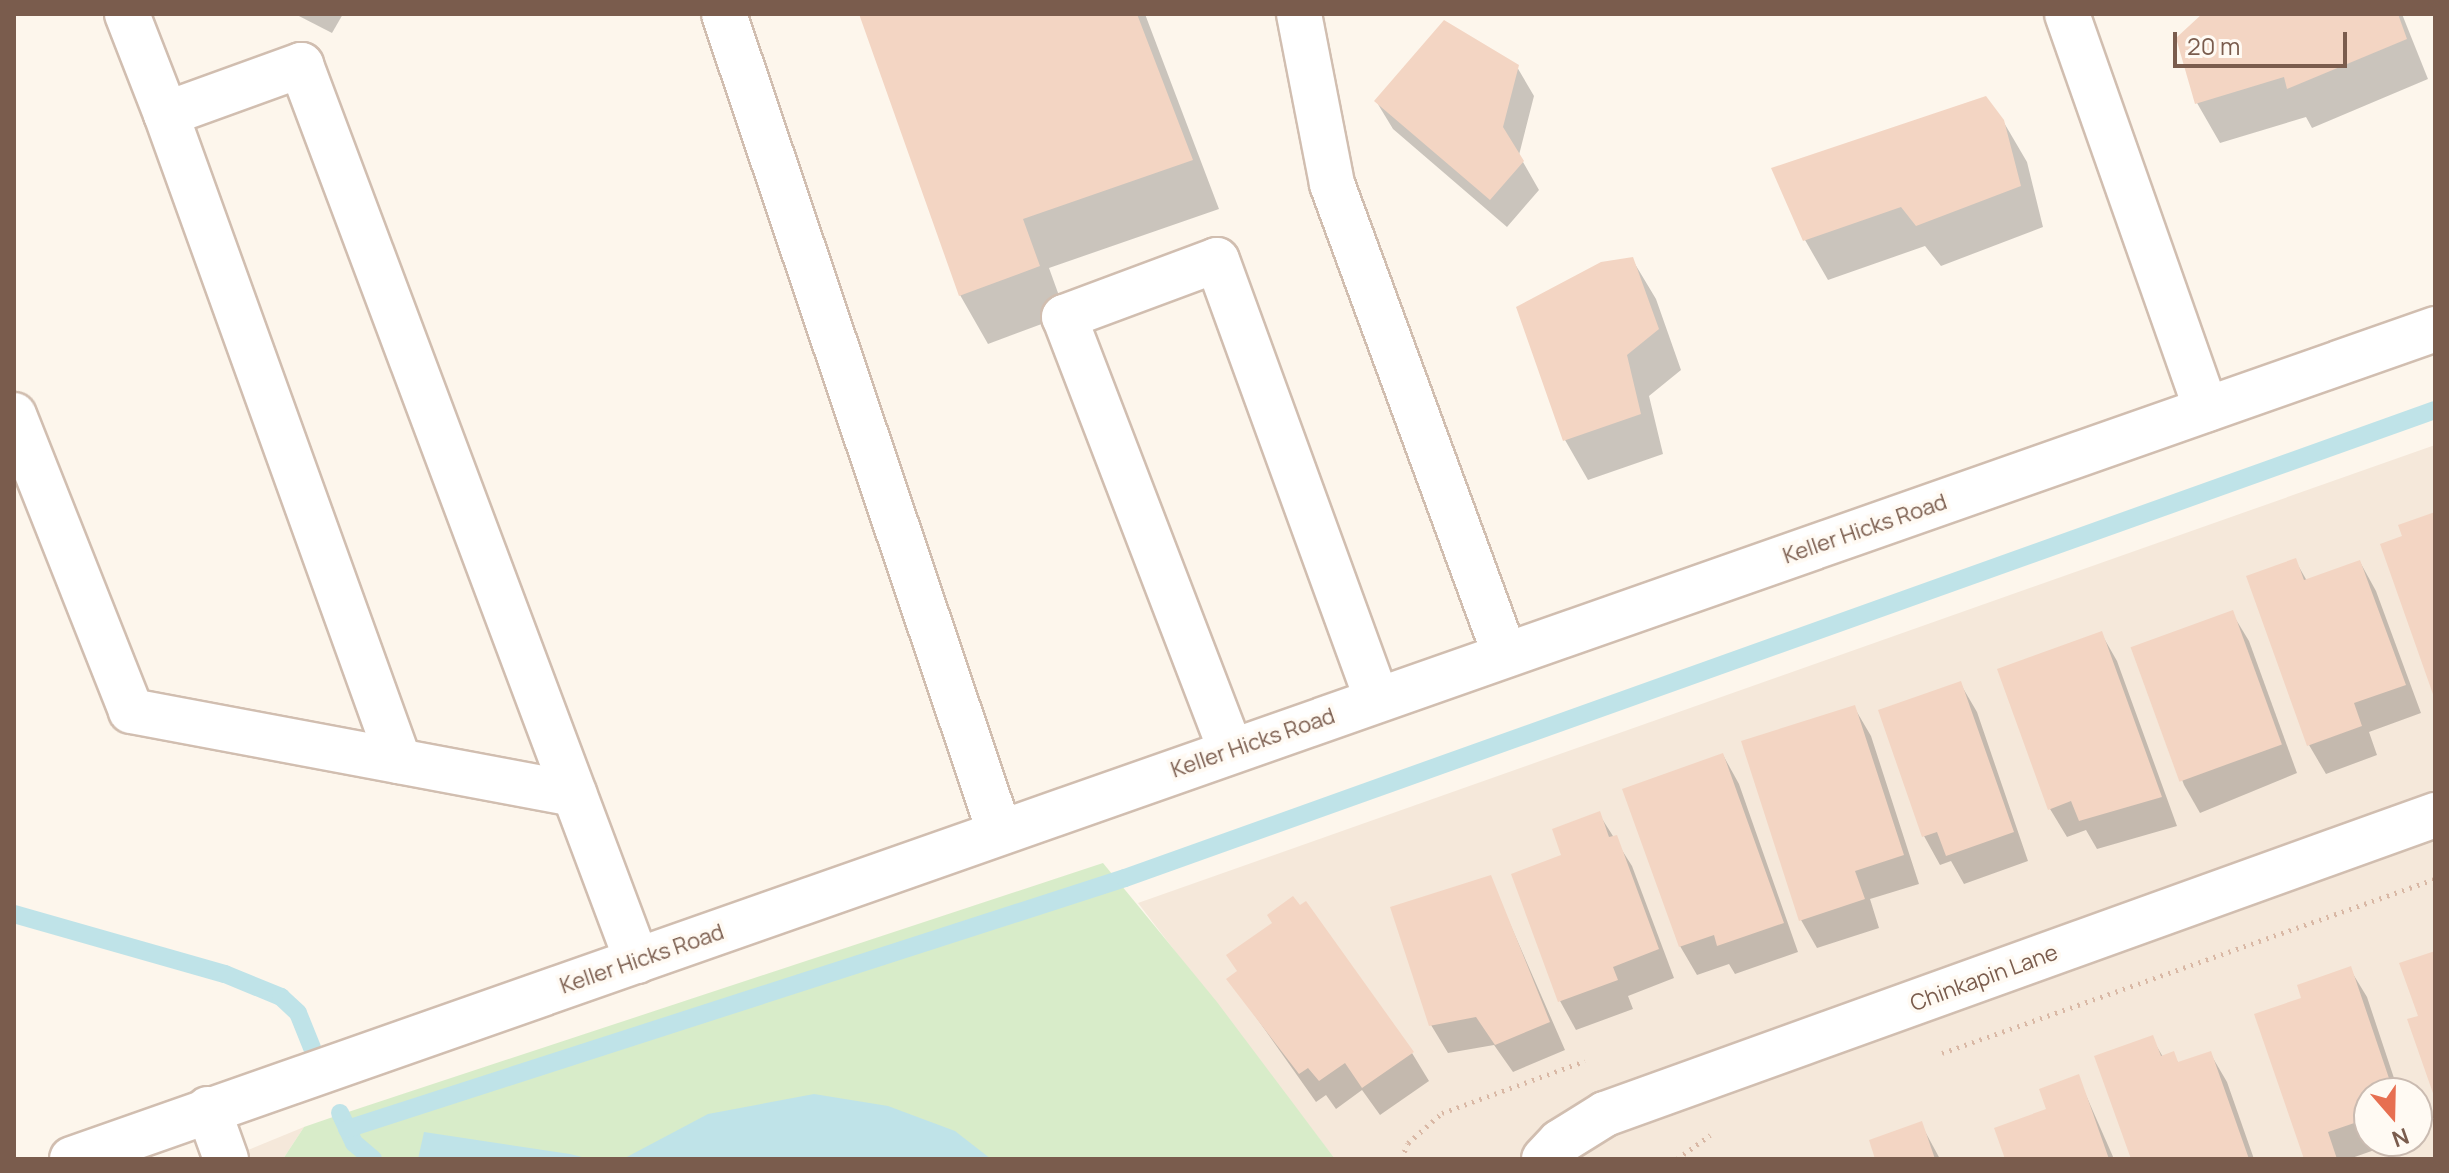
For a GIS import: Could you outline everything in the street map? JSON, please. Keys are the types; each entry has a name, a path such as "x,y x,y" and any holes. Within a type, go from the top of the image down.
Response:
{"street":[{"path":"127,14 166,114 399,761"},
{"path":"724,14 1000,833"},
{"path":"1299,14 1332,184 1505,655"},
{"path":"2067,14 2206,409"},
{"path":"166,114 301,65 637,961"},
{"path":"1231,751 1064,317 1217,260 1377,700"},
{"name":"Keller Hicks Road","path":"72,1159 2435,329"},
{"path":"14,415 131,711 574,794"},
{"name":"Chinkapin Lane","path":"1544,1159 1560,1142 1605,1114 2435,815"},
{"path":"208,1109 226,1159"}],"path":[{"path":"1936,1055 2435,879"},
{"path":"1677,1159 1713,1133"}],"shaded area":[{"path":"2435,445 2435,1159 1335,1159 1138,903"},
{"path":"304,1127 283,1159 226,1159"}],"green space":[{"path":"1103,863 1217,1002 1335,1159 283,1159 304,1127"}],"water":[{"path":"814,1094 888,1106 955,1131 991,1159 623,1159 708,1114"},
{"path":"424,1132 570,1154 590,1159 418,1159"}],"building":[{"path":"859,14 1137,14 1193,160 1023,219 1040,266 959,296"},
{"path":"2202,14 2398,14 2407,39 2287,89 2284,77 2195,104 2176,38"},
{"path":"1444,20 1519,65 1503,127 1524,161 1490,200 1374,101"},
{"path":"1986,96 2004,120 2021,186 1916,226 1901,207 1803,241 1771,168"},
{"path":"1633,257 1659,329 1627,355 1641,414 1563,441 1516,307 1601,262"},
{"path":"2435,512 2435,700 2380,544 2402,536 2398,525"},
{"path":"2296,558 2304,580 2360,560 2406,685 2354,703 2362,726 2307,746 2246,576"},
{"path":"2233,610 2282,744 2179,782 2131,647"},
{"path":"2102,631 2162,797 2079,821 2071,801 2048,810 1997,669"},
{"path":"1961,681 2014,832 1946,856 1937,832 1922,837 1878,710"},
{"path":"1855,705 1904,855 1855,871 1865,899 1799,921 1741,741"},
{"path":"1723,753 1784,923 1717,946 1714,935 1679,947 1622,789"},
{"path":"1600,811 1609,837 1617,835 1659,949 1613,967 1618,980 1558,1002 1511,874 1561,855 1552,829"},
{"path":"1491,875 1550,1022 1495,1045 1476,1017 1429,1026 1390,907"},
{"path":"1293,896 1300,905 1306,901 1414,1052 1362,1088 1345,1063 1319,1081 1308,1068 1299,1074 1226,979 1237,971 1226,955 1272,923 1267,915"},
{"path":"2435,951 2435,1099 2433,1077 2427,1077 2407,1019 2418,1016 2399,963"},
{"path":"2351,966 2389,1077 2353,1077 2353,1123 2328,1132 2337,1159 2304,1159 2254,1014 2301,998 2297,985"},
{"path":"2153,1035 2161,1056 2174,1051 2178,1062 2211,1051 2249,1159 2131,1159 2094,1056"},
{"path":"2079,1074 2109,1159 2005,1159 1994,1128 2046,1109 2039,1089"},
{"path":"1922,1121 1935,1159 1875,1159 1869,1140"}],"waterway":[{"path":"347,1129 1125,878 2435,410"},
{"path":"14,914 225,974 281,997 298,1013 312,1047"},
{"path":"340,1113 354,1143 373,1159"}]}
